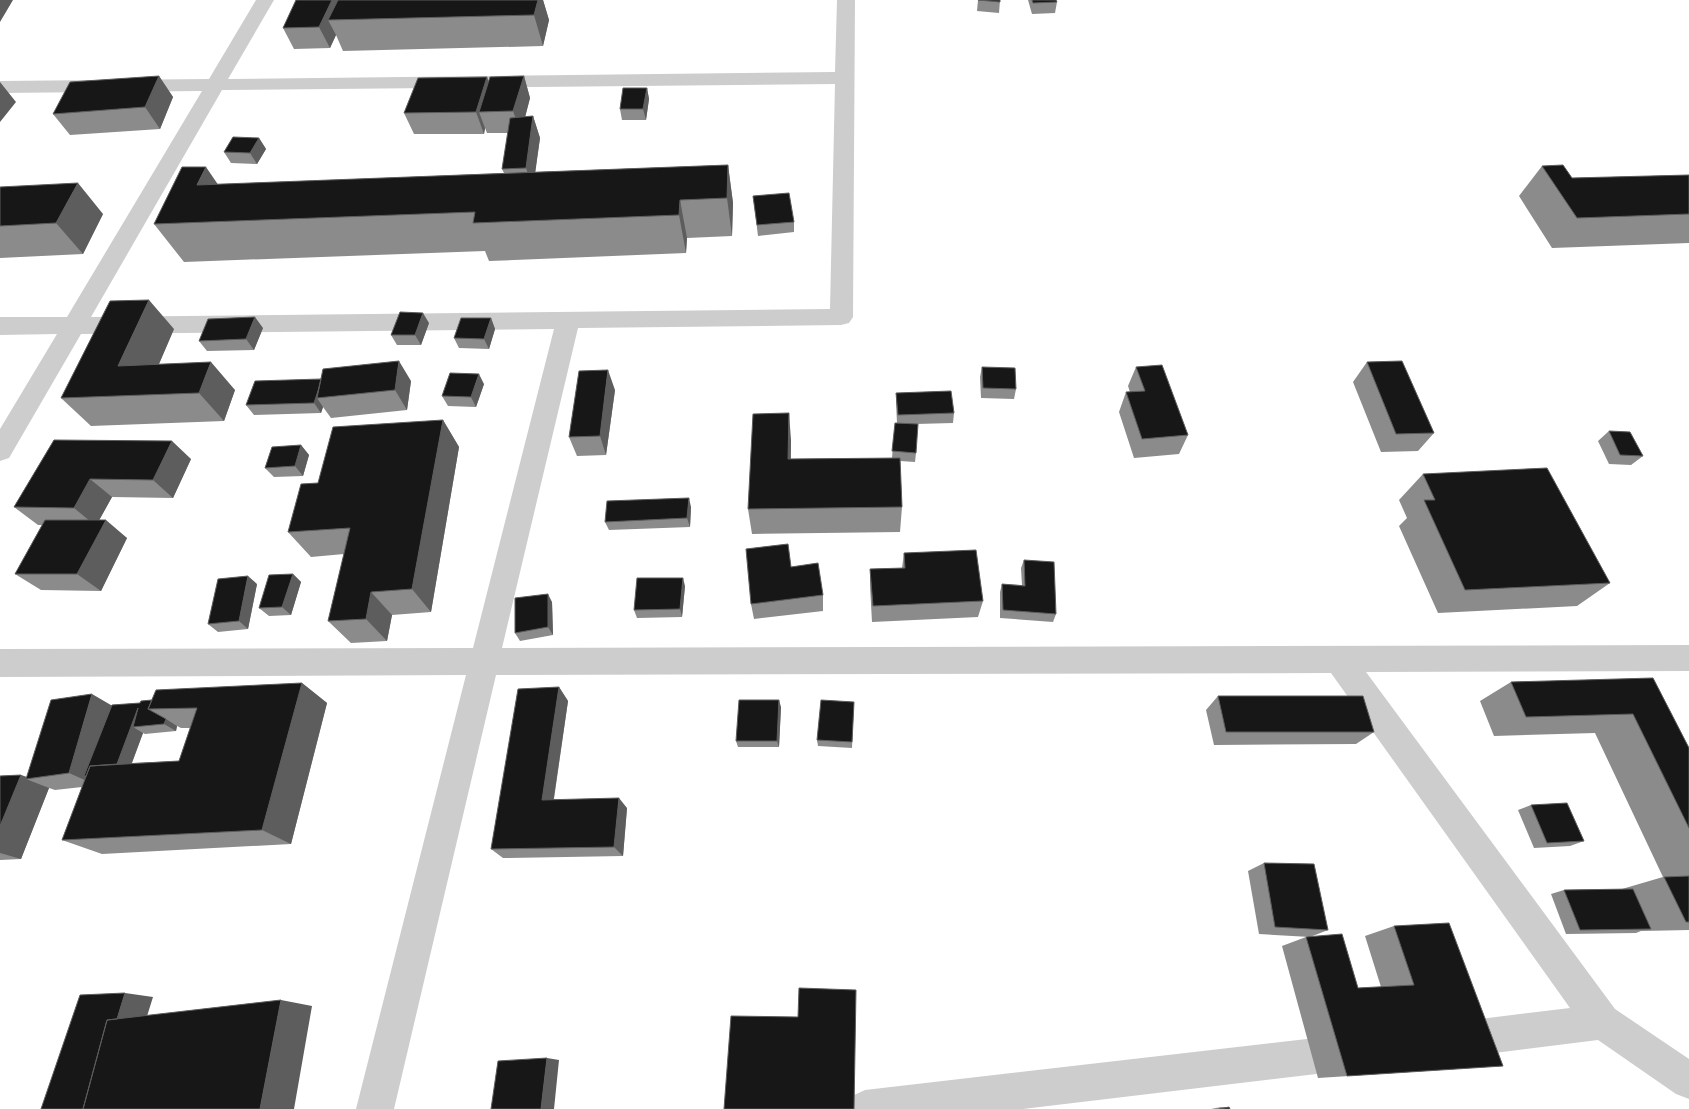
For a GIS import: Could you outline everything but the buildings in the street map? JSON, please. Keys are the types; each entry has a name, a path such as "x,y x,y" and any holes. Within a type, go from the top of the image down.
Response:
{"street":[{"path":"0,451 265,0"},
{"path":"0,326 841,317 846,0"},
{"path":"0,87 845,78"},
{"path":"375,1109 568,320"},
{"path":"0,663 1689,658"},
{"path":"1339,659 1602,1022 1689,1081"},
{"path":"1426,1043 1602,1022"},
{"path":"865,1109 1378,1049"}]}
